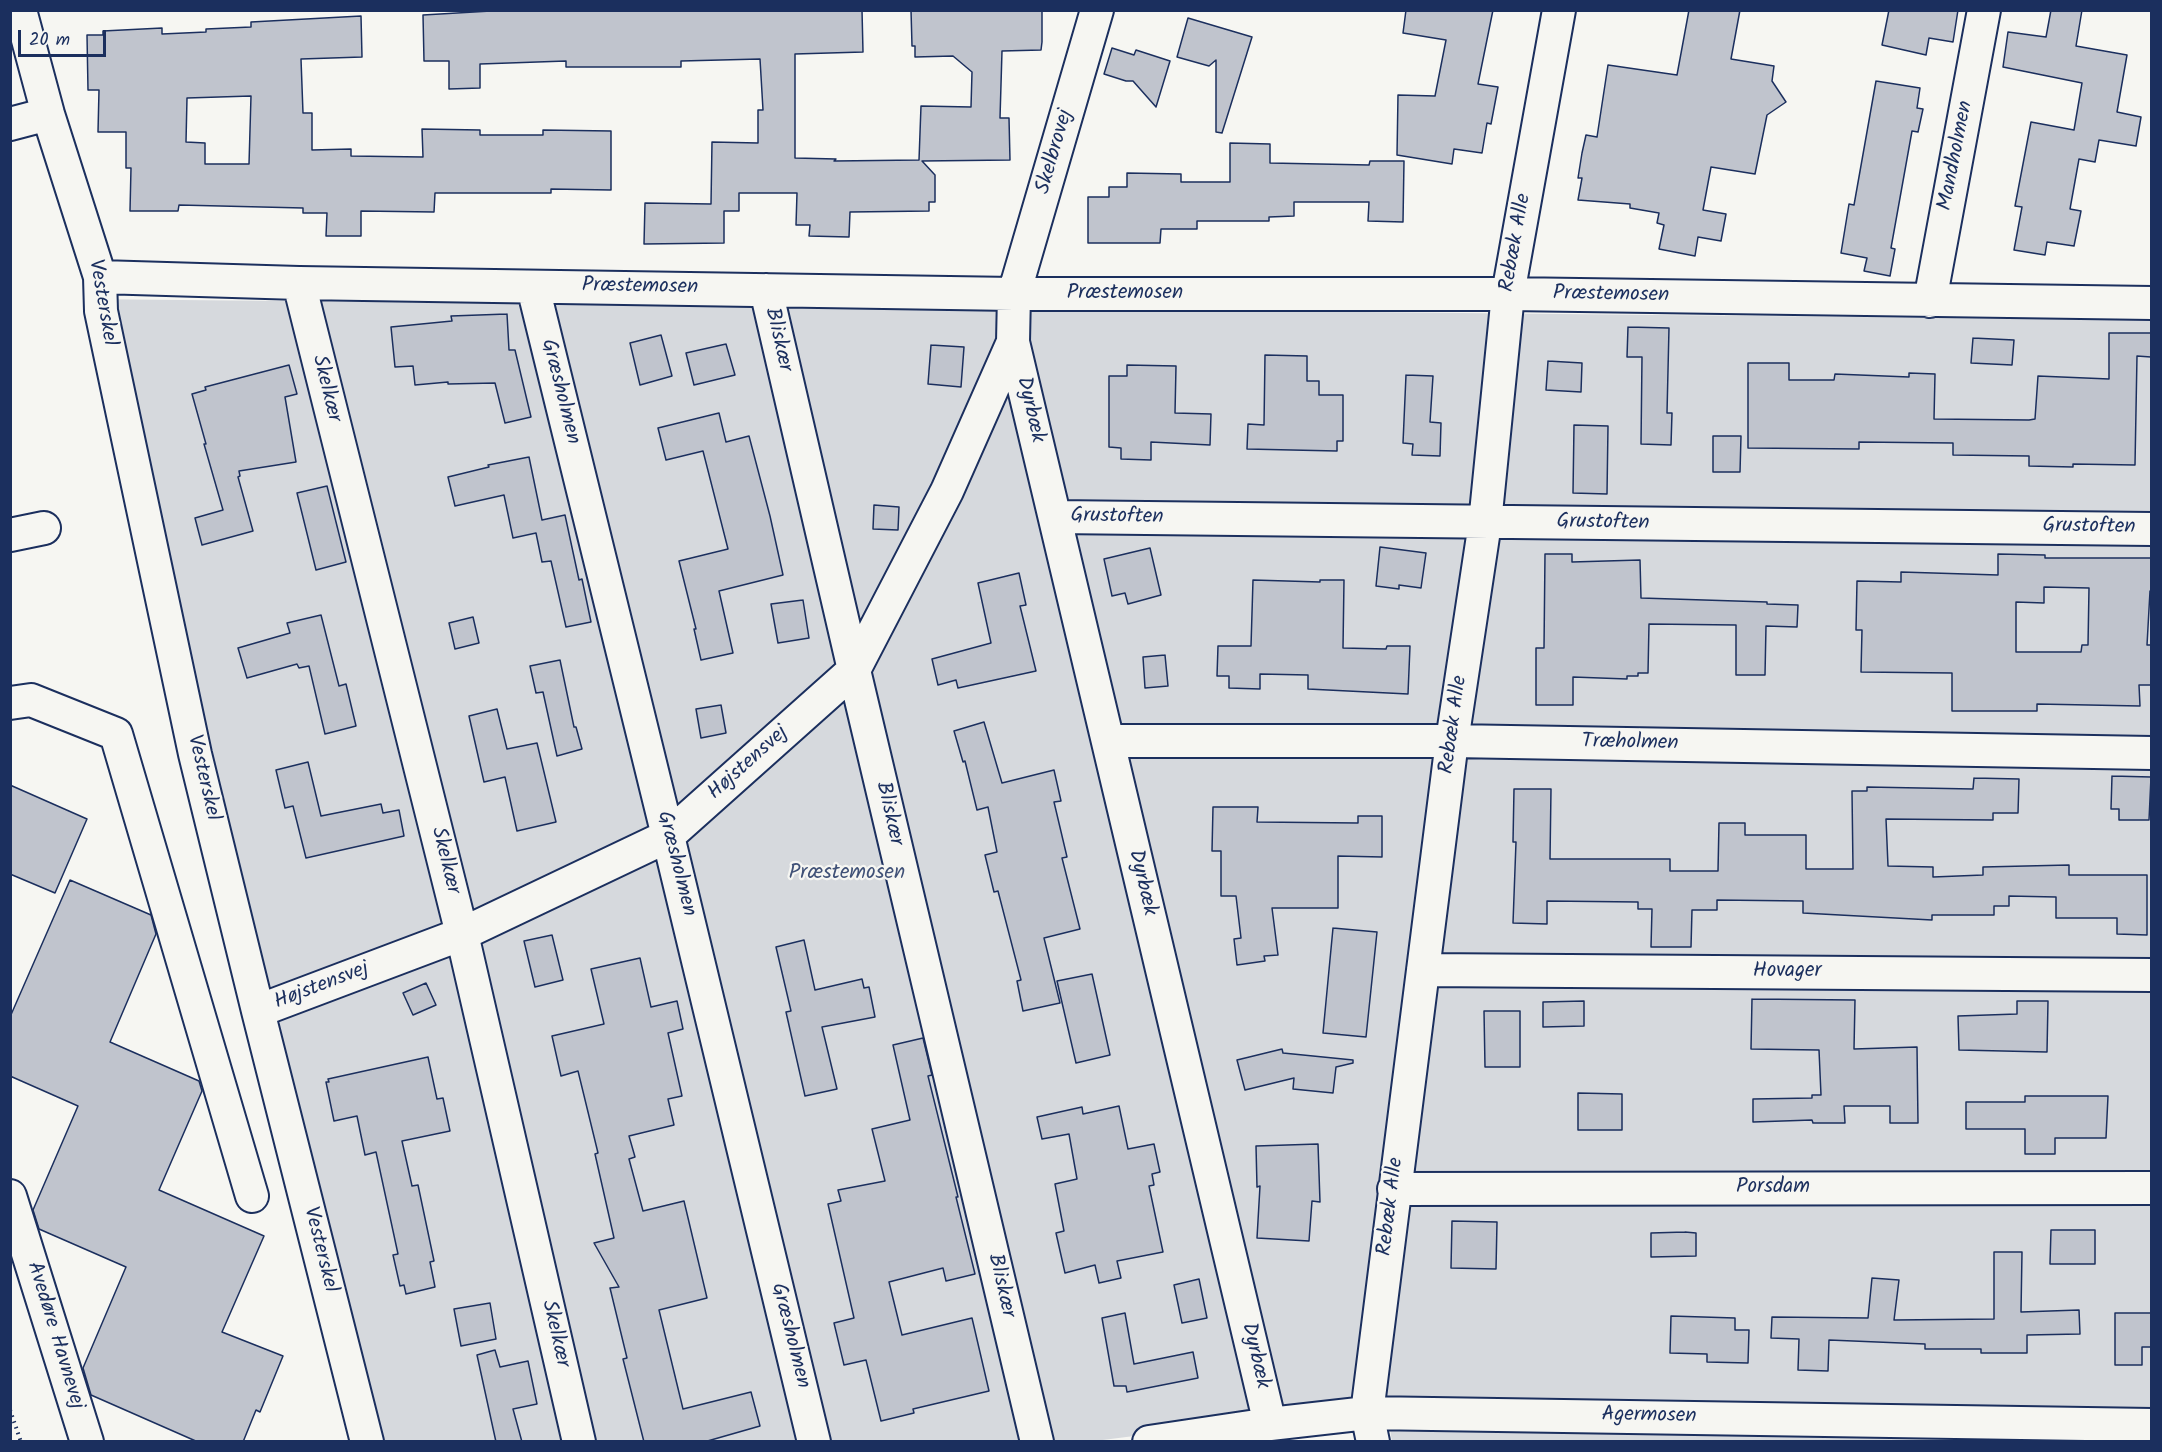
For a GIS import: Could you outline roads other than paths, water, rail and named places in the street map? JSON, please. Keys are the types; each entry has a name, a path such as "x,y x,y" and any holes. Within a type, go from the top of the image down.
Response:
{"street":[{"name":"Vesterskel","path":"20,10 48,114 100,277 101,311 195,754 367,1442"},
{"name":"Skelbrovej","path":"1014,294 1097,10"},
{"name":"Rebæk Alle","path":"1370,1427 1395,1189 1452,741 1485,523 1508,294 1559,10"},
{"name":"Mandholmen","path":"1930,302 1984,10"},
{"path":"10,124 48,114"},
{"name":"Præstemosen","path":"100,277 299,283 1014,294 1508,294 1930,302 2151,303"},
{"name":"Skelkær","path":"299,283 462,934 579,1442"},
{"name":"Græsholmen","path":"533,287 814,1442"},
{"name":"Bliskær","path":"766,290 1037,1442"},
{"name":"Højstensvej","path":"258,1011 462,934 668,836 854,670 947,491 1013,342 1014,294"},
{"name":"Dyrbæk","path":"1013,342 1270,1424"},
{"name":"Grustoften","path":"1055,517 2151,529"},
{"path":"10,535 44,528"},
{"path":"10,703 32,700 116,734 252,1196"},
{"name":"Træholmen","path":"1108,741 1452,741 2151,753"},
{"name":"Hovager","path":"1423,970 2151,975"},
{"name":"Porsdam","path":"1395,1189 2151,1188"},
{"name":"Avedøre Havnevej","path":"10,1196 87,1442"},
{"name":"Agermosen","path":"1149,1442 1270,1424 1370,1427 2151,1425"}]}
